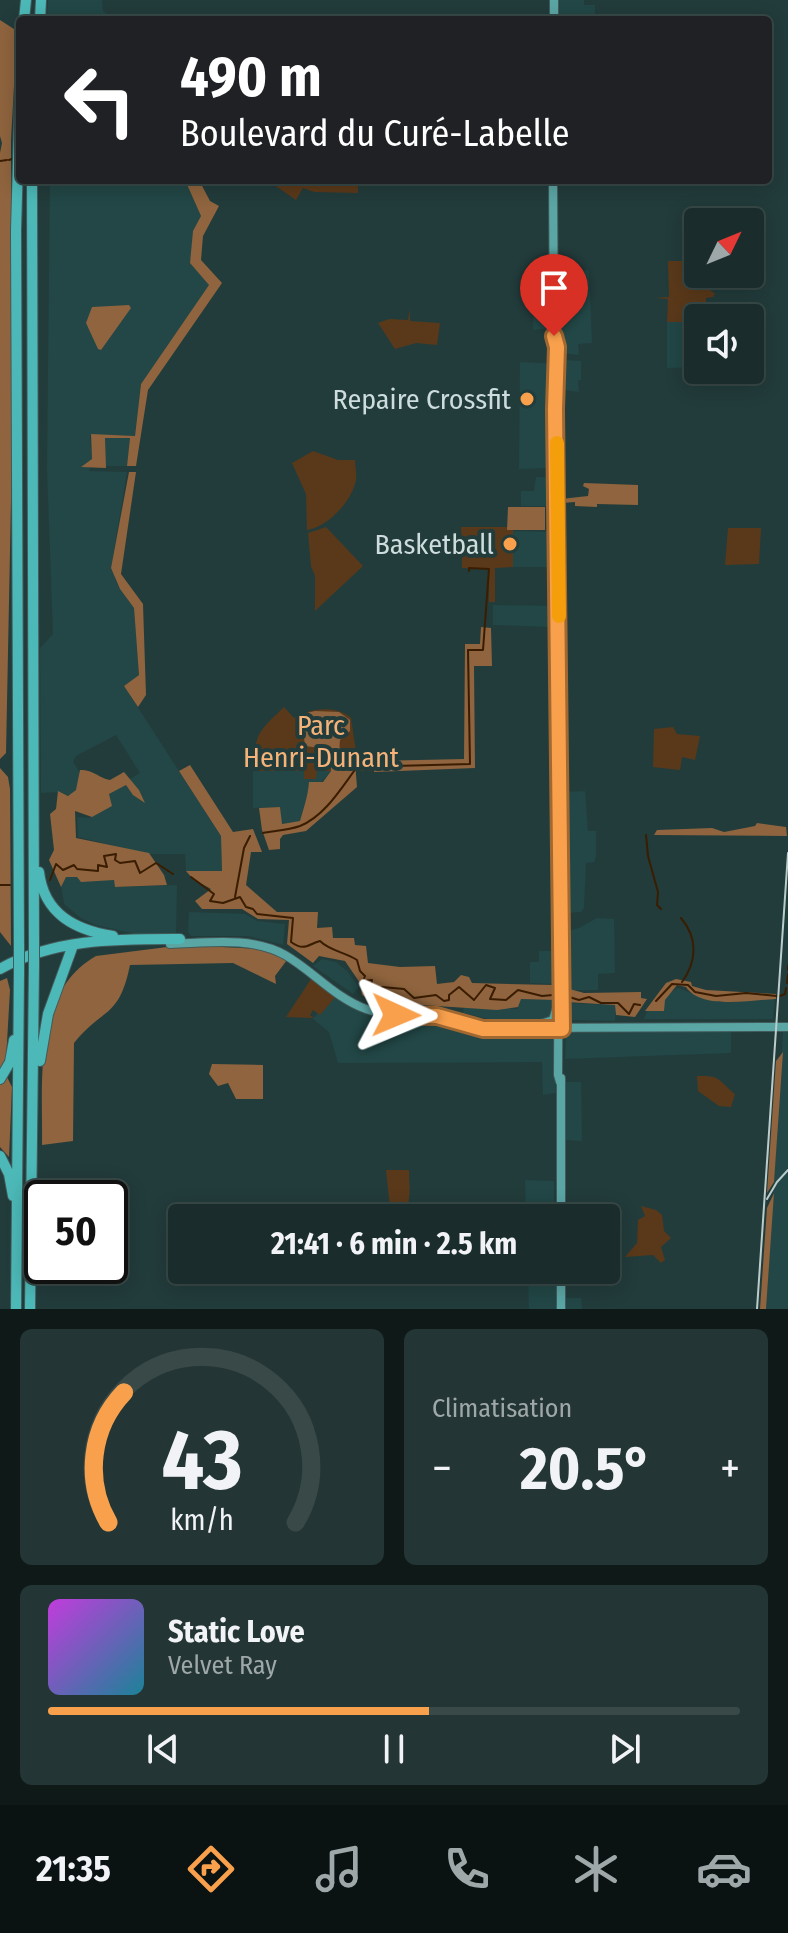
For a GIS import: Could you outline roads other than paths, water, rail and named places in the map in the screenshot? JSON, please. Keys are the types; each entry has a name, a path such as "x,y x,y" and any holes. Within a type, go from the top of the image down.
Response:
{"highway":[{"path":"16,1309 19,1015 17,184"},
{"path":"30,1309 34,1093 32,184"},
{"path":"34,834 42,886 57,913 85,930 143,939"},
{"path":"0,971 27,956 53,948 93,942 180,939"},
{"path":"34,1093 48,1014 72,948"},
{"path":"0,971 32,957 72,948"},
{"path":"0,1079 10,1062 19,1015"},
{"path":"0,1156 11,1183 17,1230"}],"main road":[{"path":"553,184 560,752 561,1204"},
{"path":"559,898 560,1027"},
{"path":"180,939 251,941 281,953 348,1001 379,1010 437,1016 491,1029 788,1025"},
{"path":"72,948 109,944 251,941"},
{"path":"541,1024 554,1019 558,1005"},
{"path":"466,1022 560,1027"},
{"path":"561,1284 561,1309"}],"waterway":[{"path":"0,161 7,160"},
{"path":"263,833 296,827 309,821 332,800 357,767 470,764 468,650 483,650 489,569 469,568 469,571"},
{"path":"646,835 658,892 657,905 661,909"},
{"path":"235,897 244,848 250,836"},
{"path":"50,880 56,864 63,870 74,865 77,869 98,871 98,865 107,867 104,856 116,854 115,860 120,863 135,861 140,873 156,863 173,874"},
{"path":"191,877 214,894 210,901 223,903 240,897 246,907 257,914 293,918 291,942 303,947 320,941 352,957 357,960 365,976 363,981 372,980 375,991 379,992 382,987 404,989 414,998 436,995 444,1001 449,1000 449,995 459,987 474,1000 486,985 495,988 490,999 506,1000 518,990 542,996 553,995"},
{"path":"0,885 10,885"},
{"path":"681,918 690,933 694,950 691,966 682,982"},
{"path":"787,983 788,974"},
{"path":"656,1001 672,984 688,985 695,992 716,996 746,993 777,996"},
{"path":"780,996 785,994 786,988"},
{"path":"566,996 618,1003 629,1014 634,1004 640,1005"}],"railway":[{"path":"757,1309 788,853"},
{"path":"767,1199 788,1170"}],"place":[{"name":"Repaire Crossfit","path":"527,399"},
{"name":"Basketball","path":"510,544"}],"park label":[{"name":"Parc Henri-Dunant","path":"321,741"}]}
